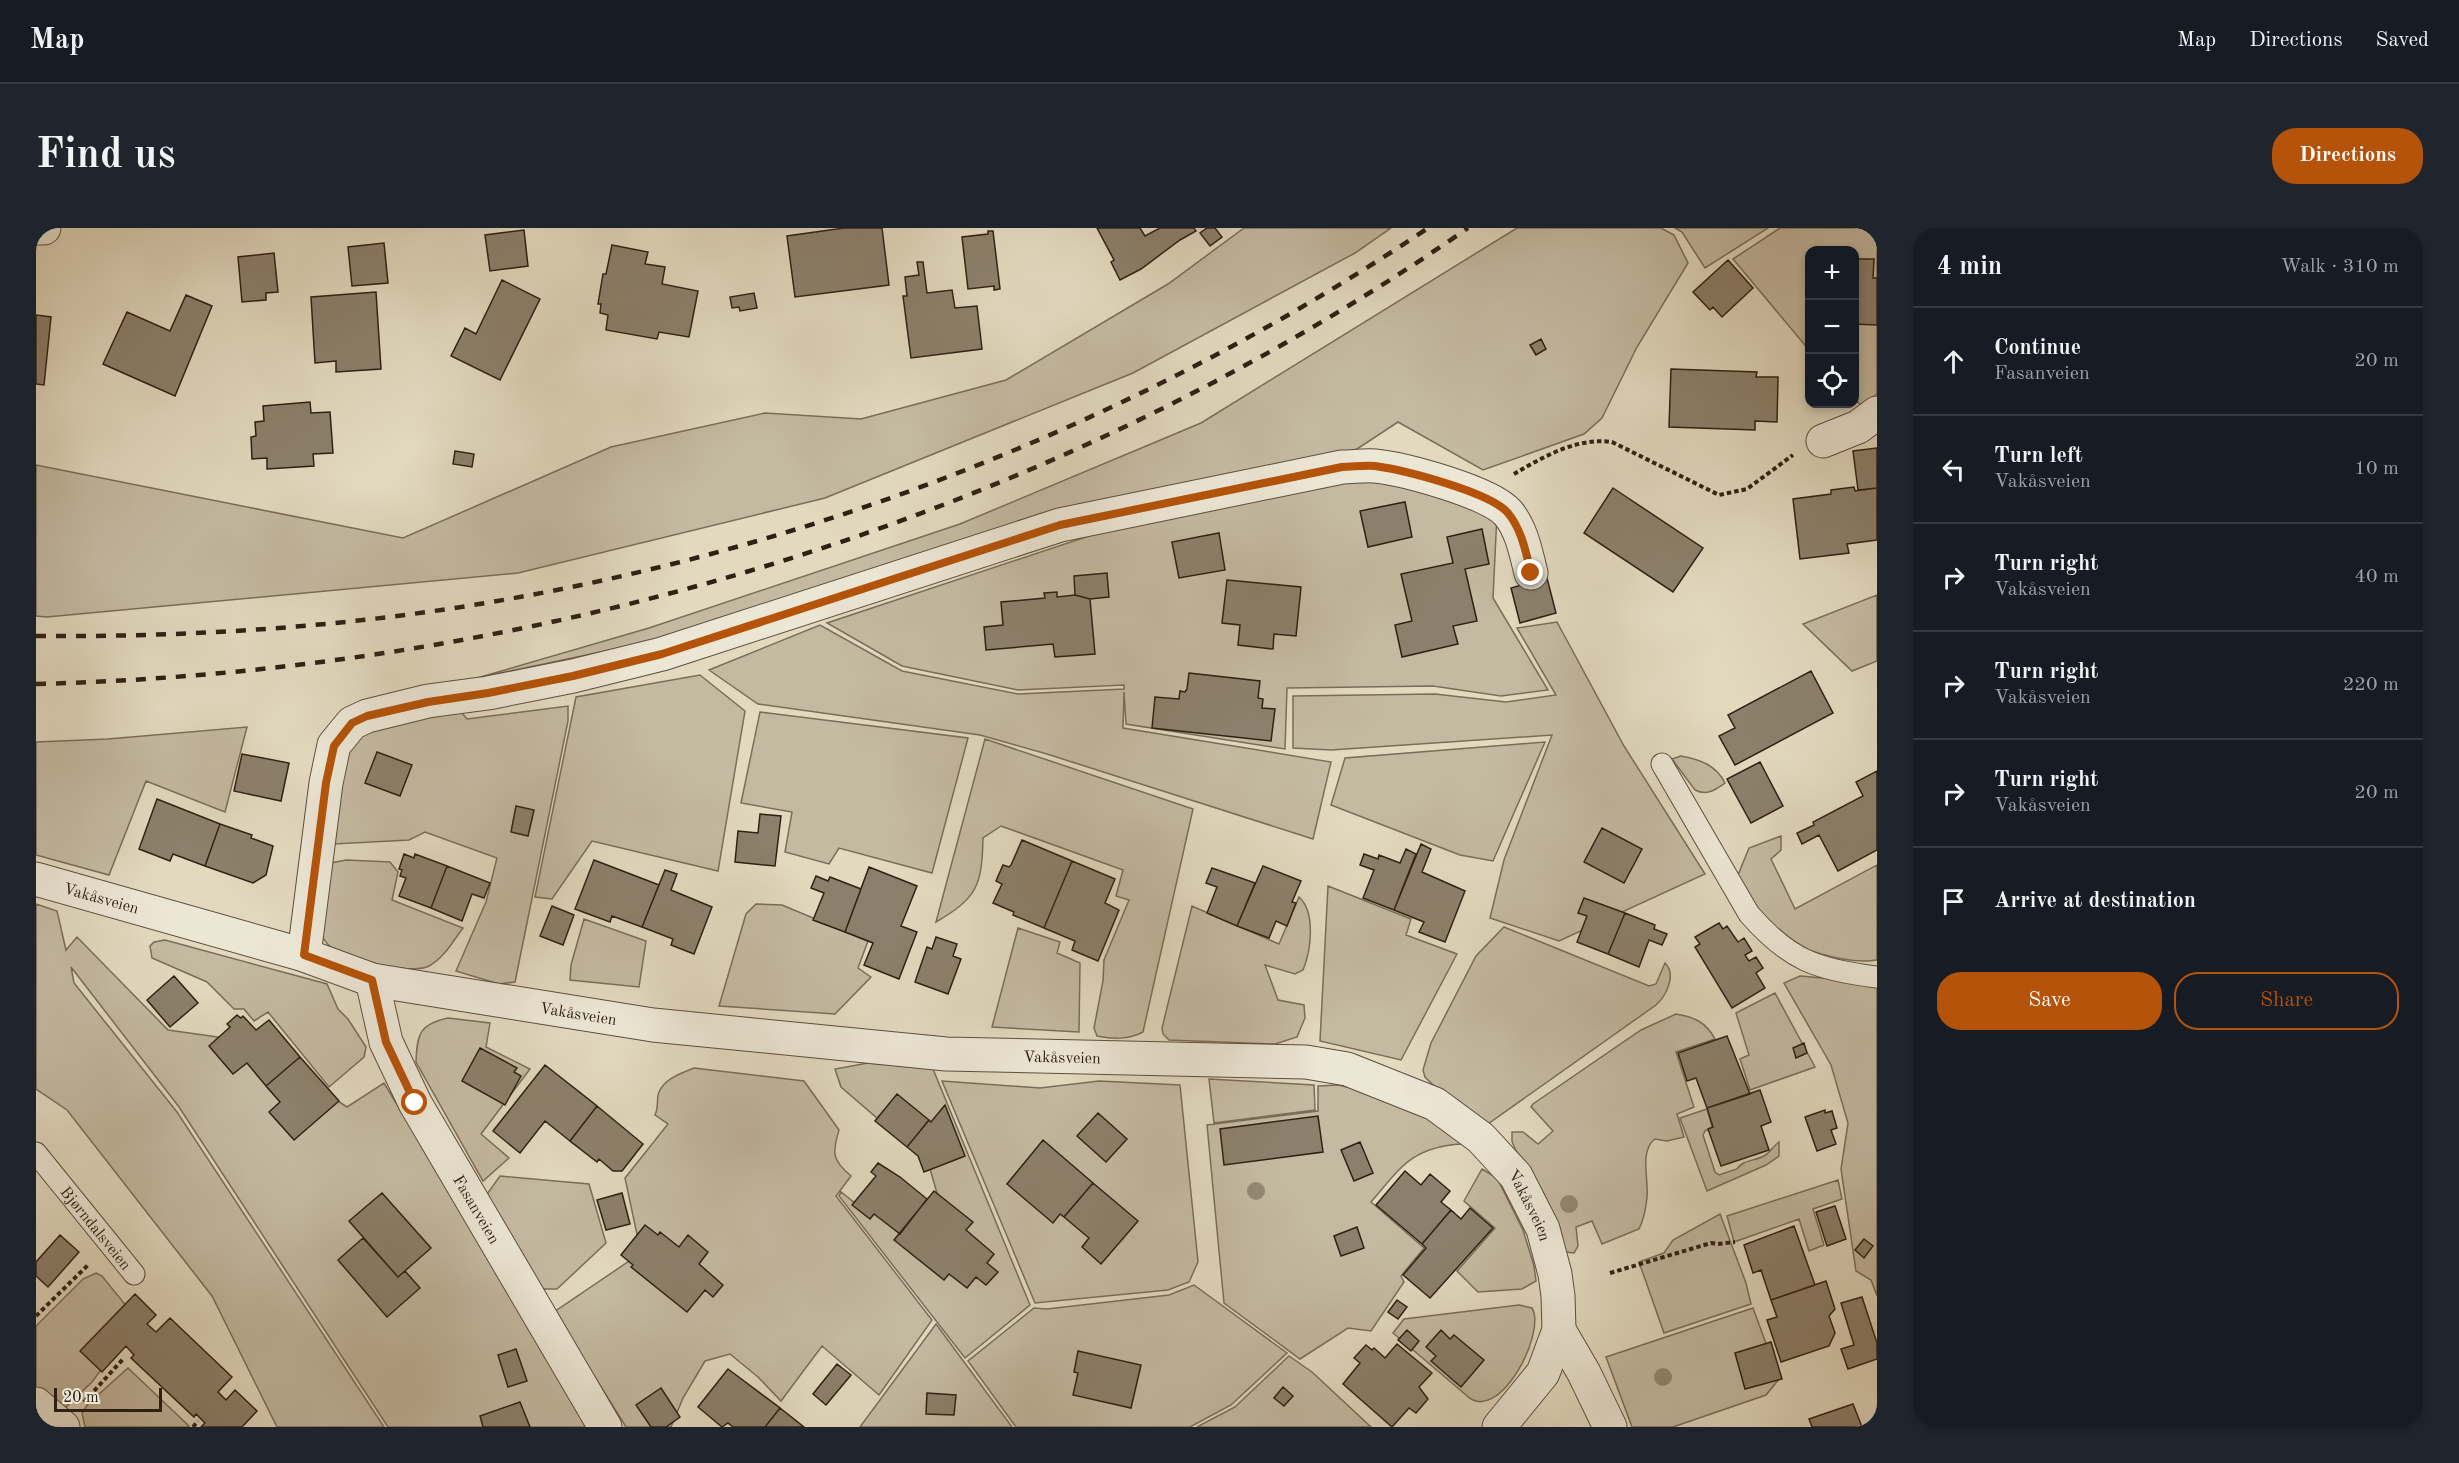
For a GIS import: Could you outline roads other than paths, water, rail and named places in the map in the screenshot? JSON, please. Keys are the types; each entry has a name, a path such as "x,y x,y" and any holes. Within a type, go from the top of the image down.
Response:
{"street":[{"path":"36,228 44,228"},
{"path":"1823,441 1858,427 1877,413"},
{"path":"304,955 324,798 334,746 352,723 367,716 428,702 573,676 662,654 1060,525 1342,467 1375,466 1479,494 1508,512 1518,528 1531,573"},
{"name":"Vakåsveien","path":"36,879 304,955 372,980 653,1025 946,1054 1306,1062 1347,1069 1435,1104 1481,1138 1516,1176 1543,1229 1555,1274 1559,1330 1543,1373 1499,1427"},
{"name":"Fasanveien","path":"372,980 386,1042 415,1103 605,1427"},
{"path":"1559,1330 1584,1373 1610,1427"},
{"path":"36,1404 62,1427"}],"lane":[{"path":"1662,764 1749,914 1766,933 1785,950 1804,960 1835,970 1877,977"},
{"name":"Bjørndalsveien","path":"36,1153 134,1274"}],"railway":[{"path":"36,636 134,635 281,628 427,612 560,589 692,559 822,521 949,476 1074,424 1196,365 1314,300 1428,228"},
{"path":"36,684 226,673 415,648 602,610 786,560 965,496 1139,420 1307,330 1468,228"}]}
